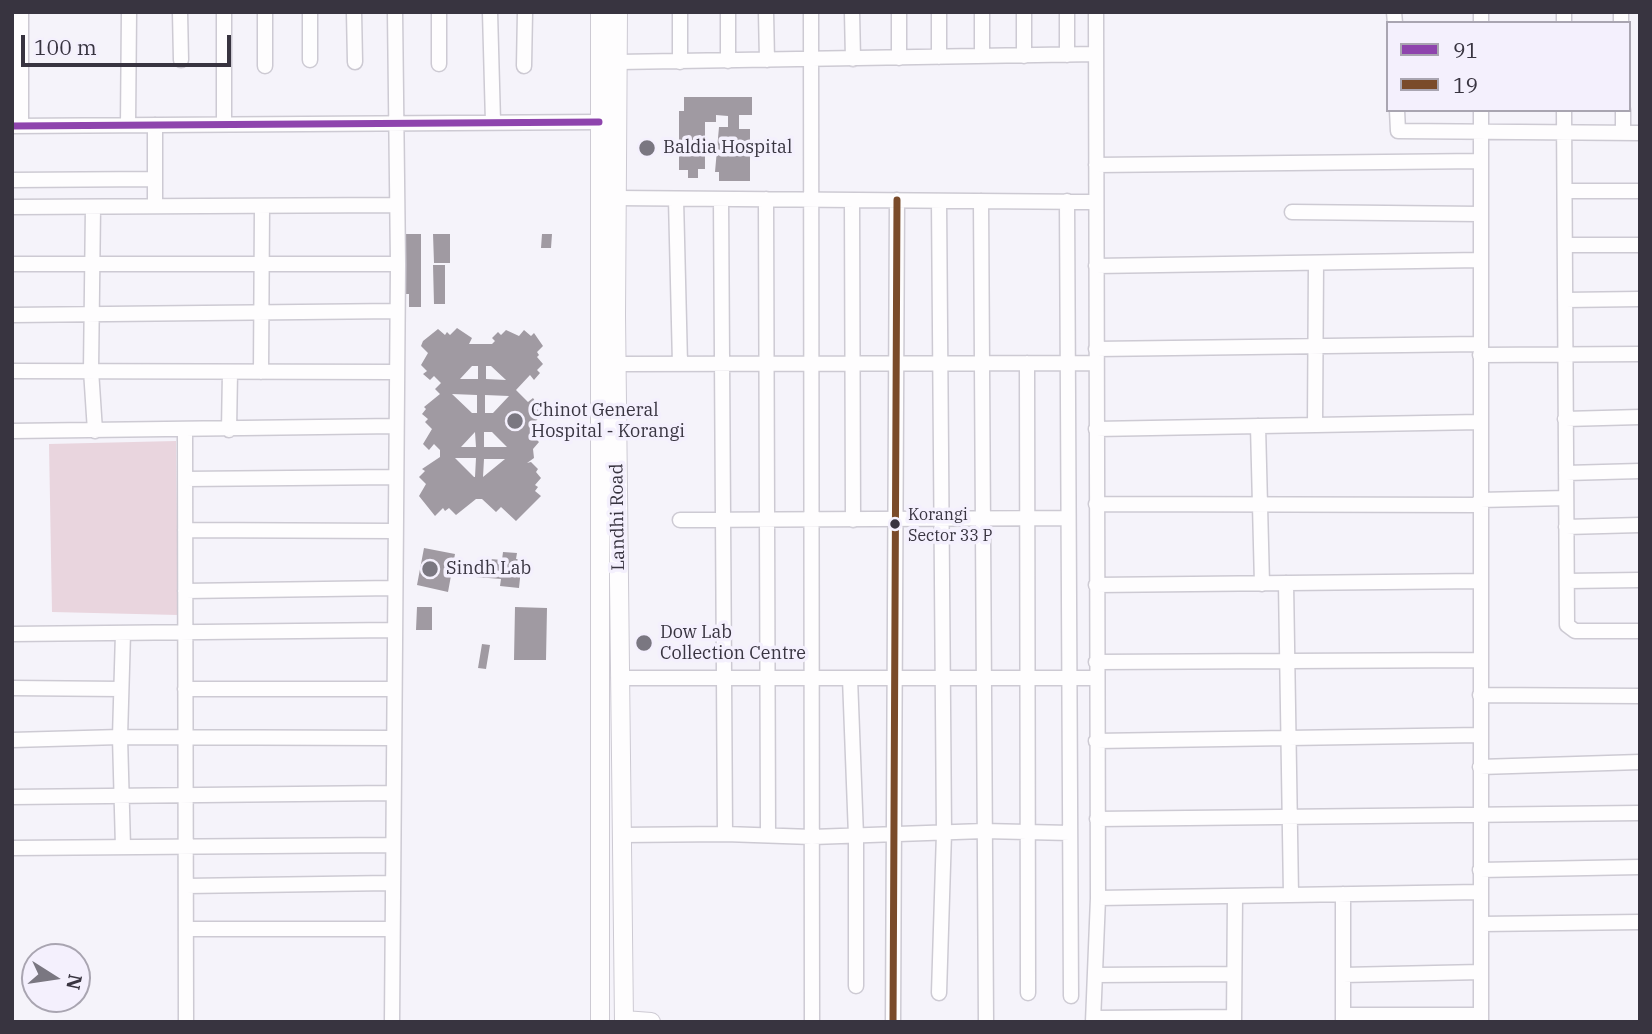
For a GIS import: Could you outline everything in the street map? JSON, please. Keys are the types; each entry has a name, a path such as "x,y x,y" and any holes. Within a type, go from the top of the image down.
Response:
{"main road":[{"name":"Landhi Road","path":"598,1021 600,12"},
{"name":"Landhi Road","path":"618,12 616,198 624,1021"},
{"path":"624,1021 651,1022"}],"street":[{"path":"128,12 128,125"},
{"path":"180,12 181,60"},
{"path":"223,12 224,124"},
{"path":"265,12 265,66"},
{"path":"310,12 310,60"},
{"path":"354,12 355,62"},
{"path":"391,1022 390,883 398,264 395,12"},
{"path":"439,12 439,64"},
{"path":"490,12 493,122"},
{"path":"524,66 525,12"},
{"path":"680,12 680,62"},
{"path":"728,12 728,61"},
{"path":"766,12 767,60"},
{"path":"811,12 812,1022"},
{"path":"852,12 853,59"},
{"path":"899,12 899,58"},
{"path":"939,12 939,57"},
{"path":"982,12 982,56"},
{"path":"1024,12 1024,56"},
{"path":"1067,12 1067,55"},
{"path":"1096,12 1098,898 1093,1020 1234,1019 1235,896"},
{"path":"18,14 16,126 599,122"},
{"path":"618,62 1096,54"},
{"path":"1397,112 1398,131 1640,133"},
{"path":"1343,894 1343,1018 1481,1018 1480,112"},
{"path":"1564,112 1567,625 1571,630 1640,631"},
{"path":"1623,112 1623,132"},
{"path":"155,125 155,206"},
{"path":"1096,165 1480,161"},
{"path":"12,180 155,179"},
{"path":"1565,191 1640,191"},
{"path":"616,198 1096,202"},
{"path":"721,198 725,834"},
{"path":"676,199 680,364"},
{"path":"766,199 768,835"},
{"path":"852,200 853,520"},
{"path":"893,1022 897,200"},
{"path":"939,201 944,833 939,993"},
{"path":"981,201 986,1022"},
{"path":"1067,201 1071,996"},
{"path":"12,207 397,205"},
{"path":"261,372 262,206"},
{"path":"93,207 91,370 95,431"},
{"path":"1292,212 1480,214"},
{"path":"1565,245 1640,245"},
{"path":"1096,266 1480,260"},
{"path":"1315,425 1316,263"},
{"path":"12,264 398,264"},
{"path":"1565,300 1640,299"},
{"path":"12,315 397,311"},
{"path":"617,364 1068,363 1096,356 1315,346 1565,355 1640,354"},
{"path":"1027,363 1028,993"},
{"path":"12,371 396,372"},
{"path":"229,430 230,372"},
{"path":"1565,419 1640,417"},
{"path":"1096,429 1480,422"},
{"path":"12,431 185,431 396,426"},
{"path":"1258,426 1262,584"},
{"path":"185,431 186,1022"},
{"path":"1566,473 1640,471"},
{"path":"185,479 395,477"},
{"path":"1096,503 1480,502 1566,498"},
{"path":"680,520 1068,518"},
{"path":"1566,527 1640,525"},
{"path":"185,530 394,531"},
{"path":"1567,581 1640,580"},
{"path":"1096,585 1480,581"},
{"path":"1286,583 1291,895"},
{"path":"185,591 393,588"},
{"path":"12,634 393,630"},
{"path":"123,633 120,737 123,847"},
{"path":"1096,662 1480,660"},
{"path":"620,678 1096,678"},
{"path":"850,678 856,836 856,986"},
{"path":"12,688 121,689"},
{"path":"185,689 392,689"},
{"path":"1480,695 1640,696"},
{"path":"1096,741 1480,736"},
{"path":"12,740 120,737 392,738"},
{"path":"1480,766 1640,762"},
{"path":"12,797 391,793"},
{"path":"1097,819 1640,813"},
{"path":"621,835 812,837 984,831 1070,833"},
{"path":"12,848 391,845"},
{"path":"1480,870 1640,867"},
{"path":"186,887 390,883"},
{"path":"1098,898 1480,892"},
{"path":"1480,924 1640,922"},
{"path":"186,929 390,929"},
{"path":"1343,975 1480,972"},
{"path":"1095,975 1234,974"}],"shaded area":[{"path":"176,441 178,615 52,612 49,444"}],"building":[{"path":"684,97 752,97 752,115 739,115 739,129 750,129 750,181 719,181 719,172 715,172 719,127 728,127 728,116 716,115 716,122 705,122 705,169 698,169 698,178 688,178 688,170 679,170 679,111 684,111"},
{"path":"403,234 421,234 421,307 409,307 409,294 403,294"},
{"path":"433,234 450,234 450,263 434,263"},
{"path":"542,234 552,234 551,248 541,248"},
{"path":"433,265 445,265 445,304 434,304"},
{"path":"457,328 472,338 469,344 492,344 495,341 492,338 498,332 501,335 506,330 519,336 524,330 531,336 534,333 543,346 537,352 537,357 543,364 537,370 540,373 534,380 530,375 516,390 528,402 533,398 543,413 536,421 543,432 536,439 539,442 533,449 534,458 527,463 531,462 538,469 536,472 541,478 535,485 538,487 535,491 541,496 516,521 501,507 496,512 482,499 476,499 456,515 449,508 445,511 443,508 435,516 419,496 426,484 419,477 425,471 422,469 440,457 440,450 434,444 429,450 423,444 432,429 425,422 428,419 422,414 426,409 424,407 440,394 435,389 441,383 434,376 430,380 423,374 427,371 421,365 428,353 421,346 423,341 438,329 445,335 447,332 450,335","holes":["472,366 478,366 478,379 460,379","486,366 491,366 506,380 486,379","452,394 477,395 477,413 472,413","485,395 509,396 493,413 485,413","475,432 476,447 461,447","484,432 492,432 507,447 484,447","455,458 476,458 474,477","484,459 505,459 483,477"]},
{"path":"424,548 455,554 448,592 417,585"},
{"path":"503,552 517,553 516,559 522,559 519,588 500,586 501,579 476,577 478,558 502,560"},
{"path":"417,607 432,607 432,630 416,630"},
{"path":"515,607 547,608 546,660 514,660"},
{"path":"482,644 490,645 486,669 478,668"}],"transit line":[{"name":"91","path":"12,126 599,122"},
{"name":"19","path":"893,1022 897,200"}],"place":[{"name":"Baldia Hospital","path":"647,148"},
{"name":"Chinot General Hospital - Korangi","path":"515,421"},
{"name":"Korangi Sector 33 P","path":"895,524"},
{"name":"Sindh Lab","path":"430,569"},
{"name":"Dow Lab Collection Centre","path":"644,643"}]}
